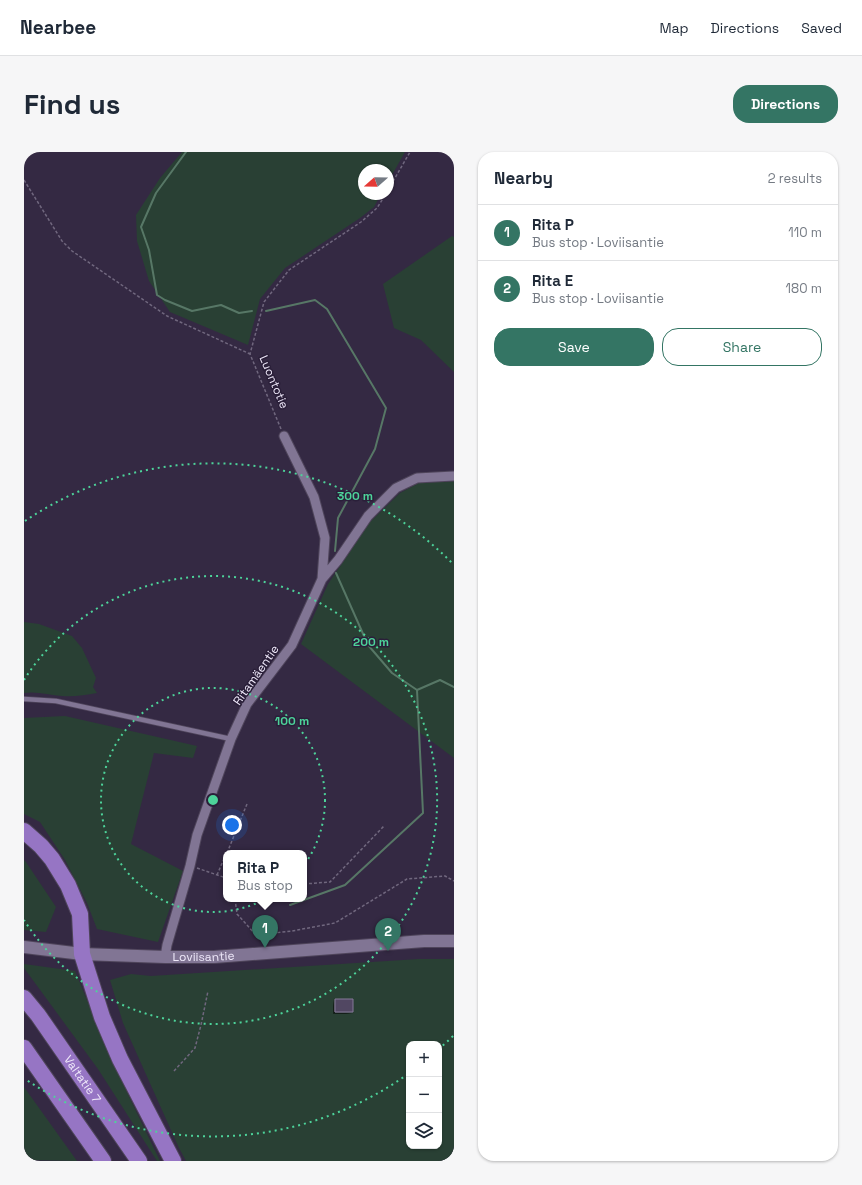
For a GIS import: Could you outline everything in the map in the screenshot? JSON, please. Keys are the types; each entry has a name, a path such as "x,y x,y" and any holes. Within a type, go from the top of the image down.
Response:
{"highway":[{"path":"24,830 52,859 68,885 80,914 82,954 102,1017 118,1053 173,1161"},
{"name":"Valtatie 7","path":"24,998 139,1161"},
{"path":"24,1048 103,1161"}],"main road":[{"name":"Loviisantie","path":"24,947 82,954 214,957 424,941 454,942"}],"street":[{"path":"284,436 314,497 325,538 322,579"},
{"name":"Ritamäentie","path":"165,957 197,835 231,739 248,704 292,644 322,579 338,560 368,516 396,488 417,478 454,476"}],"lane":[{"path":"24,699 56,701 231,739"}],"path":[{"path":"394,180 410,152"},
{"path":"24,180 62,241 72,251 167,316 250,354"},
{"name":"Luontotie","path":"284,436 250,354 264,302 289,270 361,222 377,208 382,200"},
{"path":"228,850 247,804"},
{"path":"307,884 330,882 384,826"},
{"path":"217,875 223,861"},
{"path":"190,866 223,877"},
{"path":"235,902 237,914 256,935 292,931 335,922 407,879 445,876 454,881"},
{"path":"174,1071 195,1048 208,991"}],"green space":[{"path":"182,152 405,152 394,171 394,164 358,164 358,200 378,200 374,207 285,268 260,299 248,345 170,312 149,281 137,241 136,215 160,178"},
{"path":"452,236 454,237 454,372 421,340 394,328 383,284"},
{"path":"454,481 454,758 301,644 328,584 370,522 400,493 419,483"},
{"path":"24,622 39,624 72,636 82,648 96,678 93,687 97,693 80,696 57,696 38,693 24,693"},
{"path":"65,716 197,746 193,758 154,753 131,844 183,871 158,942 97,929 87,903 65,860 40,822 24,814 24,718"},
{"path":"24,860 56,907 46,932 24,930"},
{"path":"419,959 454,959 454,1161 186,1161 123,1023 110,980 131,974 151,976"},
{"path":"24,964 75,971 113,1063 160,1161 157,1161 98,1069 24,968"},
{"path":"24,1087 77,1161 24,1160"}],"building":[{"path":"335,999 353,999 353,1012 335,1012"}],"waterway":[{"path":"186,152 156,193 141,227 149,250 157,295 165,300 192,311 221,305 239,313 252,311"},
{"path":"266,311 315,300 327,309 386,408 375,449 338,518 335,551"},
{"path":"336,573 368,645 392,673 417,690 440,680 454,687"},
{"path":"307,899 345,885 423,813 417,690"},
{"path":"290,905 298,902"}],"place":[{"name":"Rita P","path":"265,948"},
{"name":"Rita E","path":"388,951"}]}
